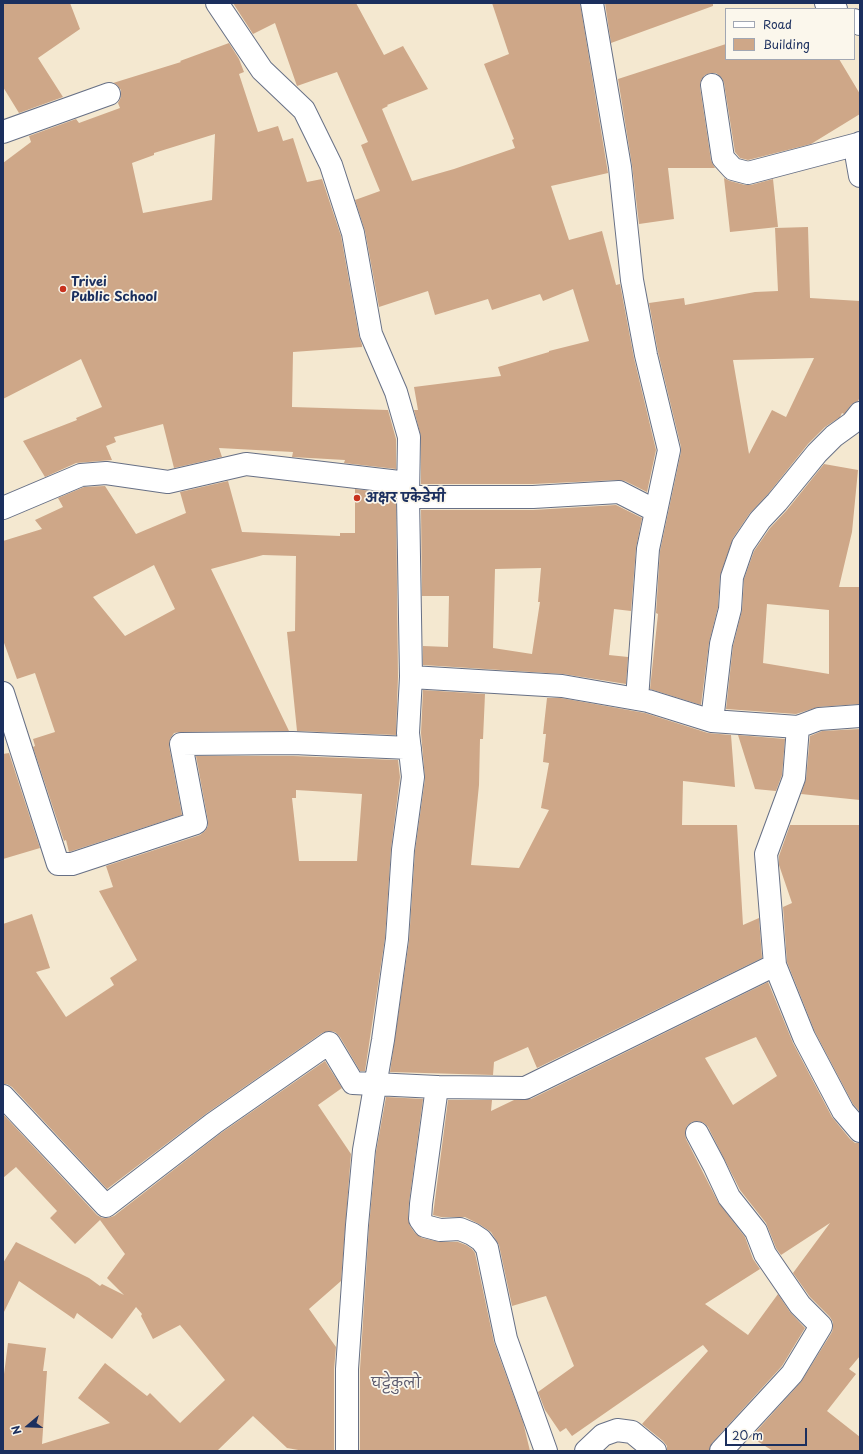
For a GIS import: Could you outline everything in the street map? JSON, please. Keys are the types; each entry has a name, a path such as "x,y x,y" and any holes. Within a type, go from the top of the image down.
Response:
{"street":[{"path":"217,3 262,70 304,110 331,165 353,233 371,334 396,392 409,437 408,490 411,677 408,732 413,777 403,850 397,939 384,1040 364,1150 347,1369 347,1451"},
{"path":"592,3 620,167 632,280 646,355 669,450 648,549 637,699"},
{"path":"712,85 723,158 733,169 748,173 859,143 857,159 860,176"},
{"path":"3,132 109,94"},
{"path":"712,721 721,644 730,609 732,577 743,545 760,520 777,502 817,453 834,436 852,423 860,413"},
{"path":"3,508 81,475 106,472 168,482 246,464 408,490 533,497 619,492 656,511"},
{"path":"411,677 562,686 648,700 712,721 798,727 819,719 860,716"},
{"path":"3,693 58,864 72,864 196,823 181,744 293,743 410,748"},
{"path":"798,727 794,778 766,854 775,965 804,1037 843,1110 860,1131"},
{"path":"3,1096 106,1206 214,1123 329,1043 353,1083 437,1087 525,1088 775,965"},
{"path":"437,1087 420,1219 425,1226 440,1230 460,1229 472,1234 481,1240 487,1248 506,1339 546,1451"},
{"path":"697,1133 729,1198 756,1231 765,1254 800,1304 821,1326 792,1374 721,1451"},
{"path":"586,1451 603,1435 617,1430 632,1432 655,1451"}],"building":[{"path":"3,3 70,3 80,29 38,58 63,97 19,113 3,87"},
{"path":"233,3 356,3 384,55 403,46 428,89 387,105 388,106 382,109 412,181 454,169 515,148 512,140 514,139 484,64 509,54 492,3 580,3 608,173 551,186 569,240 602,231 616,285 620,284 634,358 656,450 647,492 625,481 618,480 533,484 421,484 421,437 414,410 418,410 414,387 501,376 498,367 549,351 589,341 573,289 543,301 540,294 492,310 488,299 435,315 428,291 379,307 365,231 355,200 380,191 361,145 368,142 337,72 297,86 275,23 253,34"},
{"path":"605,3 713,3 713,6 611,43"},
{"path":"229,43 239,59 244,72 239,74 258,132 278,126 283,141 293,138 307,182 322,179 341,236 362,347 293,352 292,407 388,410 396,439 396,469 344,463 345,460 292,457 293,452 219,448 222,457 174,468 163,424 114,437 116,442 106,446 112,460 76,463 45,477 23,441 77,420 76,418 102,407 81,359 3,399 3,163 31,142 29,136 76,119 79,123 120,108 118,103 121,97 121,90 113,83 181,62 180,61","holes":["215,134 212,200 143,213 132,163 154,155 154,153"]},
{"path":"725,44 725,60 840,60 860,94 860,114 811,144 748,160 740,158 735,152 722,78 716,73 705,75 701,80 700,87 711,160 715,168 668,168 674,219 639,224 632,165 618,79"},
{"path":"724,178 745,185 751,185 773,179 778,227 730,232"},
{"path":"808,227 810,298 860,301 860,397 858,401 851,405 844,414 842,413 840,417 825,427 808,444 768,494 750,513 733,538 720,576 718,607 709,643 701,705 650,689 658,614 656,613 660,551 681,447 658,352 649,303 684,298 685,305 755,292 778,291 775,228","holes":["814,358 786,417 772,410 749,454 733,360"]},
{"path":"824,464 858,470 852,532 839,587 860,587 860,704 818,707 796,714 726,709 733,646 742,610 744,579 754,551 770,528 787,510","holes":["767,604 829,610 829,674 763,663"]},
{"path":"228,481 242,532 340,536 340,533 355,533 355,489 396,494 398,677 396,735 297,731 287,632 295,631 296,556 263,555 211,569 289,731 174,733 170,739 169,746 182,815 69,852 33,747 35,746 33,739 55,732 35,673 17,679 3,640 3,541 42,529 35,520 63,507 58,498 84,487 105,486 136,534 186,513 180,492","holes":["154,565 175,609 125,636 93,597"]},
{"path":"616,505 642,518 636,548 631,611 614,609 609,655 628,657 626,684 563,674 423,665 423,646 448,647 449,596 422,596 421,510 533,510","holes":["541,568 538,602 540,602 532,654 493,648 495,569"]},
{"path":"423,690 485,694 483,739 480,739 479,785 471,865 519,868 549,810 541,808 549,763 543,762 546,734 543,734 547,698 561,698 645,713 708,733 731,735 735,787 683,781 682,825 737,825 743,925 759,918 762,958 537,1068 528,1047 494,1062 493,1075 390,1072 409,941 415,851 425,779 421,733"},
{"path":"860,729 860,800 801,794 806,779 810,736 822,731"},
{"path":"738,735 785,739 782,775 776,791 755,789"},
{"path":"9,753 40,848 3,859 3,754"},
{"path":"196,756 293,756 398,760 400,777 391,849 385,938 365,1071 360,1071 340,1037 335,1032 329,1031 322,1033 207,1113 107,1189 12,1087 7,1084 3,1084 3,924 32,914 50,968 36,972 66,1017 114,985 110,978 137,960 99,891 113,887 106,866 200,835 208,826","holes":["296,790 362,794 357,861 299,861 292,798 296,798"]},
{"path":"790,825 860,825 860,1112 853,1104 815,1032 787,962 783,907 792,903 779,865 779,856"},
{"path":"768,982 793,1043 832,1117 850,1139 855,1143 860,1143 860,1356 849,1369 856,1374 827,1411 860,1437 860,1451 773,1451 751,1437 801,1382 832,1332 833,1322 830,1317 810,1297 793,1273 830,1223 781,1255 776,1248 766,1223 740,1190 708,1127 704,1123 698,1121 692,1122 687,1126 685,1132 686,1139 718,1202 745,1237 753,1259 760,1269 705,1304 748,1335 778,1294 790,1312 805,1328 782,1366 712,1443 709,1451 667,1451 667,1446 663,1441 642,1424 708,1351 703,1345 572,1436 566,1428 560,1432 545,1410 538,1392 574,1366 546,1296 512,1306 499,1245 491,1232 465,1217 441,1217 433,1215 448,1100 492,1100 491,1111 514,1100 531,1099","holes":["756,1037 777,1076 733,1105 705,1058"]},
{"path":"325,1061 342,1088 318,1105 351,1154 341,1281 309,1309 336,1347 334,1369 334,1451 304,1451 287,1448 253,1416 217,1451 3,1451 3,1382 8,1343 46,1348 43,1371 47,1371 42,1444 110,1423 78,1398 105,1363 147,1396 150,1393 180,1423 225,1380 180,1325 153,1339 141,1316 142,1314 136,1307 112,1339 77,1313 74,1319 19,1281 3,1314 3,1263 16,1242 89,1278 100,1286 102,1284 124,1295 107,1278 125,1254 100,1220 75,1244 50,1218 57,1211 16,1167 3,1178 3,1114 97,1215 102,1218 108,1218 114,1216 221,1133"},
{"path":"386,1097 423,1099 409,1203 408,1218 410,1226 415,1233 422,1238 440,1242 458,1242 466,1245 475,1253 494,1342 523,1422 530,1451 360,1451 360,1369 369,1226 376,1152"}],"place":[{"name":"Trivei Public School","path":"63,289"},
{"name":"अक्षर एकेडेमी","path":"357,498"}],"district":[{"name":"घट्टेकुलो","path":"396,1384"}]}
